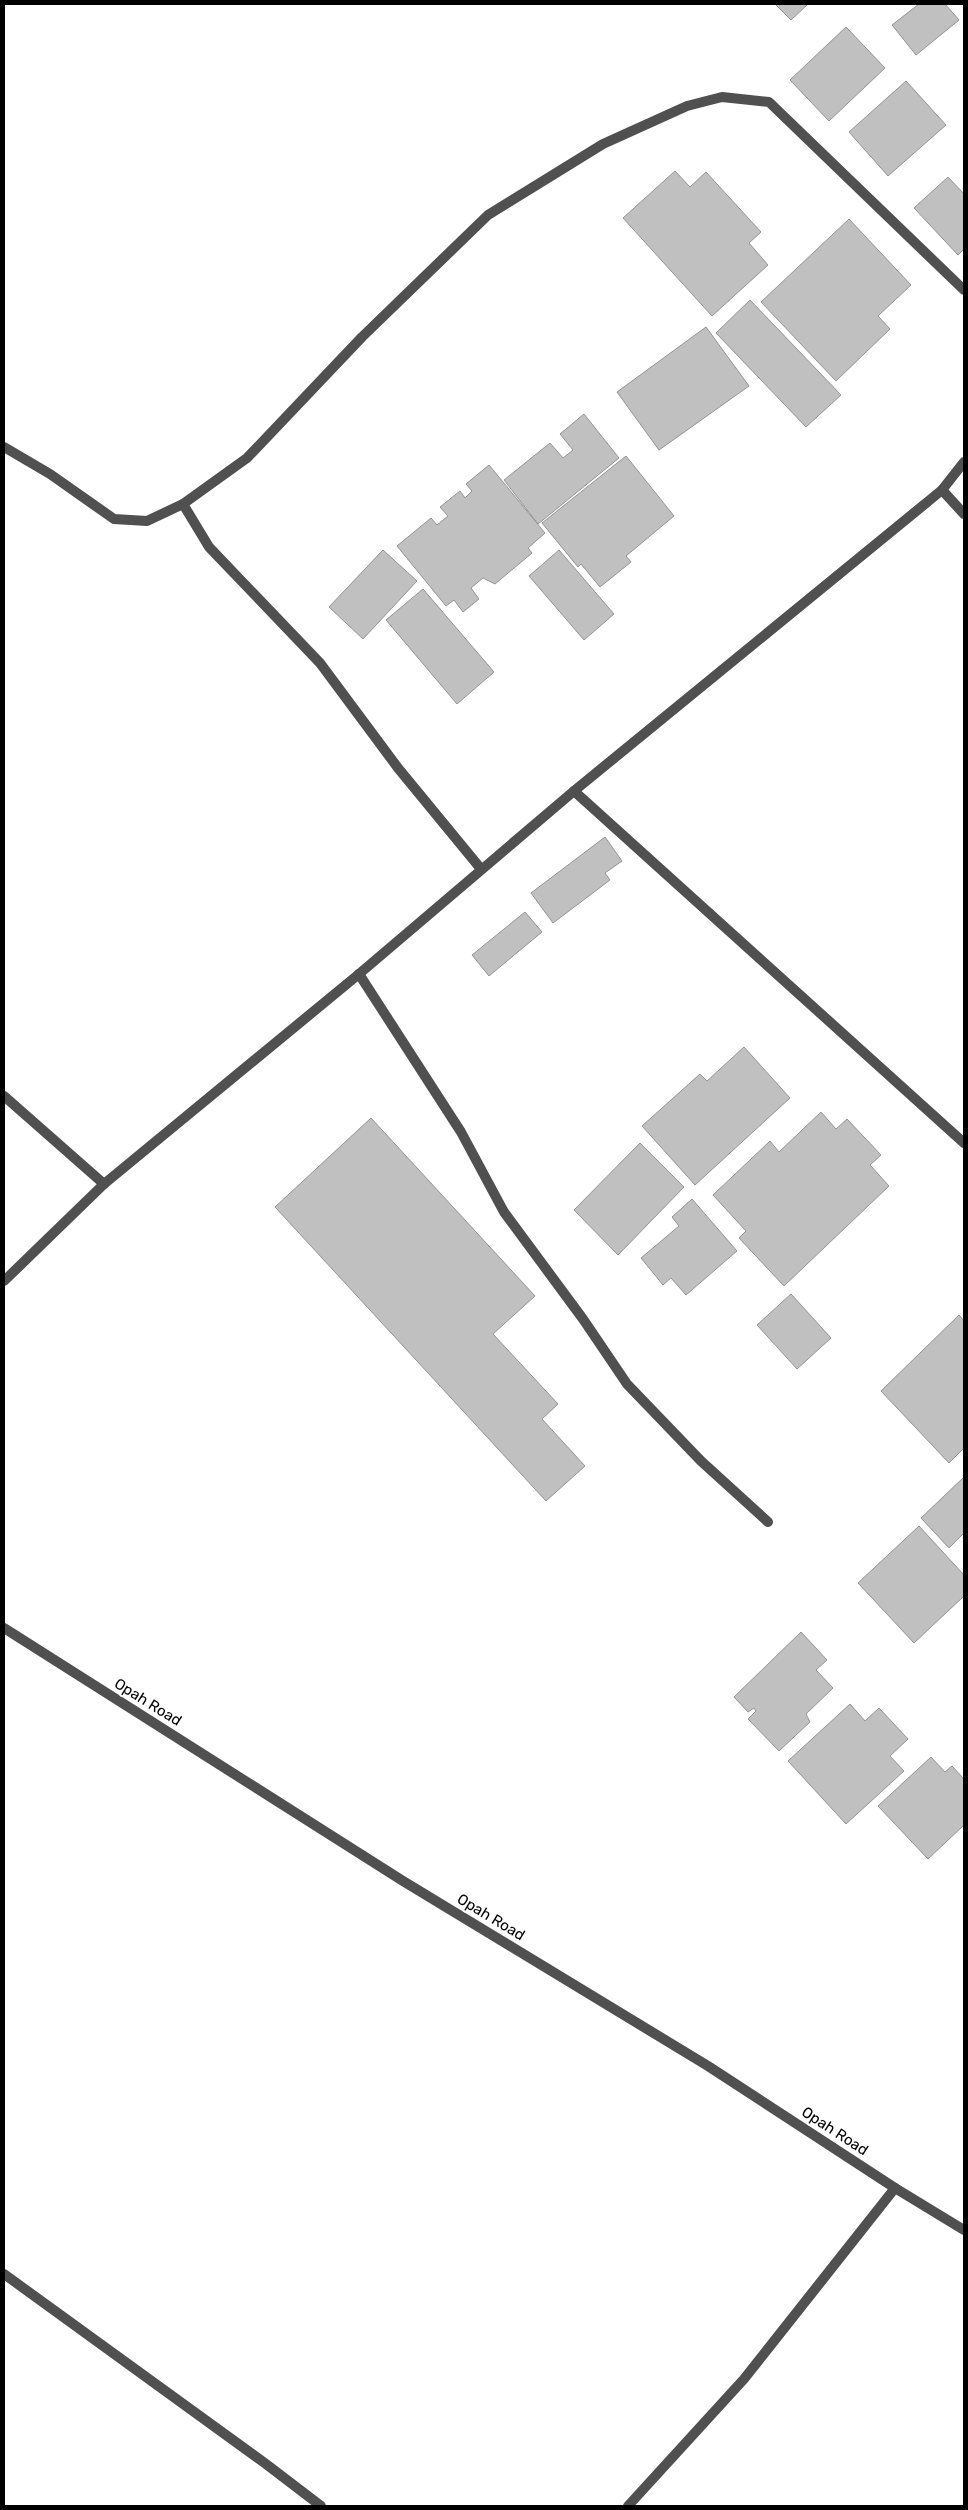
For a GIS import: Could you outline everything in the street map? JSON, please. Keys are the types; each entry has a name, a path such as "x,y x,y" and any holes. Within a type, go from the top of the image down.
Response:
{"street":[{"path":"4,447 50,474 114,519 146,521 183,504 247,458 362,338 488,215 603,144 687,106 722,97 769,102 964,290"},
{"path":"4,1281 104,1184 358,974 574,790 942,490 964,462"},
{"path":"942,490 964,514"},
{"path":"183,504 209,547 320,663 398,768 482,869"},
{"path":"574,790 964,1143"},
{"path":"358,974 461,1132 504,1212 583,1319 627,1384 701,1461 768,1522"},
{"path":"4,1096 104,1184"},
{"name":"Opah Road","path":"4,1628 403,1881 708,2066 895,2188 964,2230"},
{"path":"628,2506 744,2379 895,2188"},
{"path":"4,2274 321,2506"}],"building":[{"path":"775,4 808,4 791,20"},
{"path":"919,4 945,4 959,20 916,55 892,25"},
{"path":"846,27 885,68 829,121 790,80"},
{"path":"906,81 946,125 888,176 849,132"},
{"path":"675,171 690,187 706,172 761,232 749,243 768,265 712,316 623,218"},
{"path":"948,177 964,194 964,249 958,255 914,208"},
{"path":"849,219 911,285 878,316 890,329 836,381 761,302"},
{"path":"750,300 841,395 806,427 716,333"},
{"path":"706,327 749,386 659,450 617,392"},
{"path":"584,414 619,458 538,524 504,480 550,443 563,458 573,450 560,434"},
{"path":"626,456 674,516 626,556 631,562 600,587 581,564 578,567 542,523"},
{"path":"489,465 545,533 528,548 532,553 495,584 483,578 471,588 479,599 463,612 454,600 446,606 397,546 431,518 437,525 448,516 440,507 460,491 465,498 472,491 466,484"},
{"path":"383,550 417,581 363,639 329,607"},
{"path":"559,550 614,614 584,640 529,576"},
{"path":"423,589 494,672 457,704 386,620"},
{"path":"605,837 622,861 605,873 610,880 553,923 531,893"},
{"path":"525,912 542,932 489,976 472,955"},
{"path":"744,1047 790,1098 695,1185 642,1126 700,1074 707,1081"},
{"path":"821,1112 836,1129 847,1119 881,1155 870,1165 889,1186 784,1286 739,1238 746,1231 713,1195 770,1141 779,1152"},
{"path":"371,1118 535,1296 493,1334 558,1404 542,1419 585,1466 546,1501 275,1207"},
{"path":"640,1143 684,1187 618,1255 574,1210"},
{"path":"692,1199 737,1251 686,1295 671,1278 663,1285 641,1258 679,1226 672,1217"},
{"path":"791,1294 831,1338 797,1369 757,1325"},
{"path":"959,1315 964,1321 964,1448 949,1463 881,1391"},
{"path":"964,1477 964,1533 949,1548 921,1518"},
{"path":"919,1526 964,1575 964,1596 914,1643 858,1583"},
{"path":"801,1632 827,1660 816,1670 833,1688 806,1714 810,1722 779,1751 748,1719 756,1711 754,1708 748,1712 734,1697"},
{"path":"850,1704 865,1721 879,1708 908,1739 890,1756 904,1771 846,1824 788,1761"},
{"path":"931,1757 945,1772 952,1766 964,1779 964,1825 928,1859 878,1806"}]}
